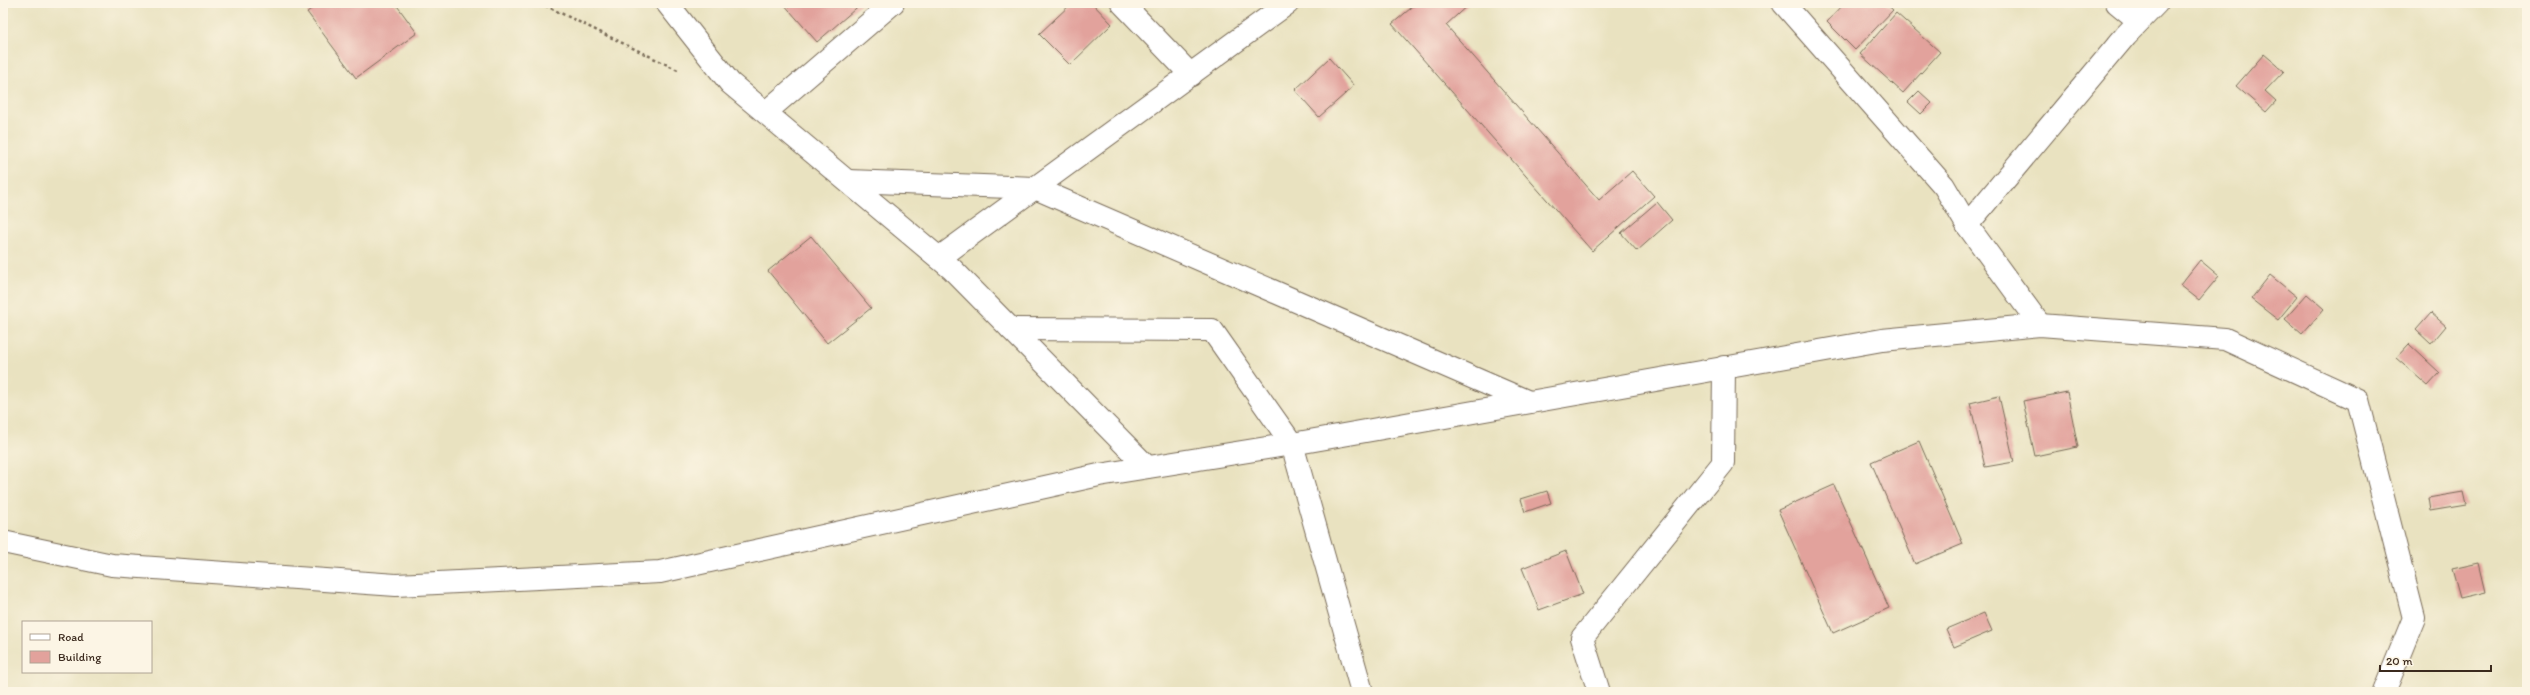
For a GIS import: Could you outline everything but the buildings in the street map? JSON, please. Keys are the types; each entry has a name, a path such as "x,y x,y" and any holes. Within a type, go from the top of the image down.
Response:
{"street":[{"path":"667,3 730,83 939,258 1147,467"},
{"path":"766,112 894,3"},
{"path":"1122,3 1190,75"},
{"path":"939,258 1288,3"},
{"path":"1783,3 1944,186 1967,225 2040,325"},
{"path":"2117,3 2139,21"},
{"path":"1967,225 2139,21 2157,3"},
{"path":"848,181 1035,188 1529,402"},
{"path":"3,542 112,565 396,585 660,572 1099,475 1292,444 1882,340 2040,325 2225,339 2358,400 2414,618 2384,692"},
{"path":"1011,329 1212,330 1292,444 1362,692"},
{"path":"1599,692 1582,638 1723,463 1724,367"}],"path":[{"path":"540,3 681,71"}]}
